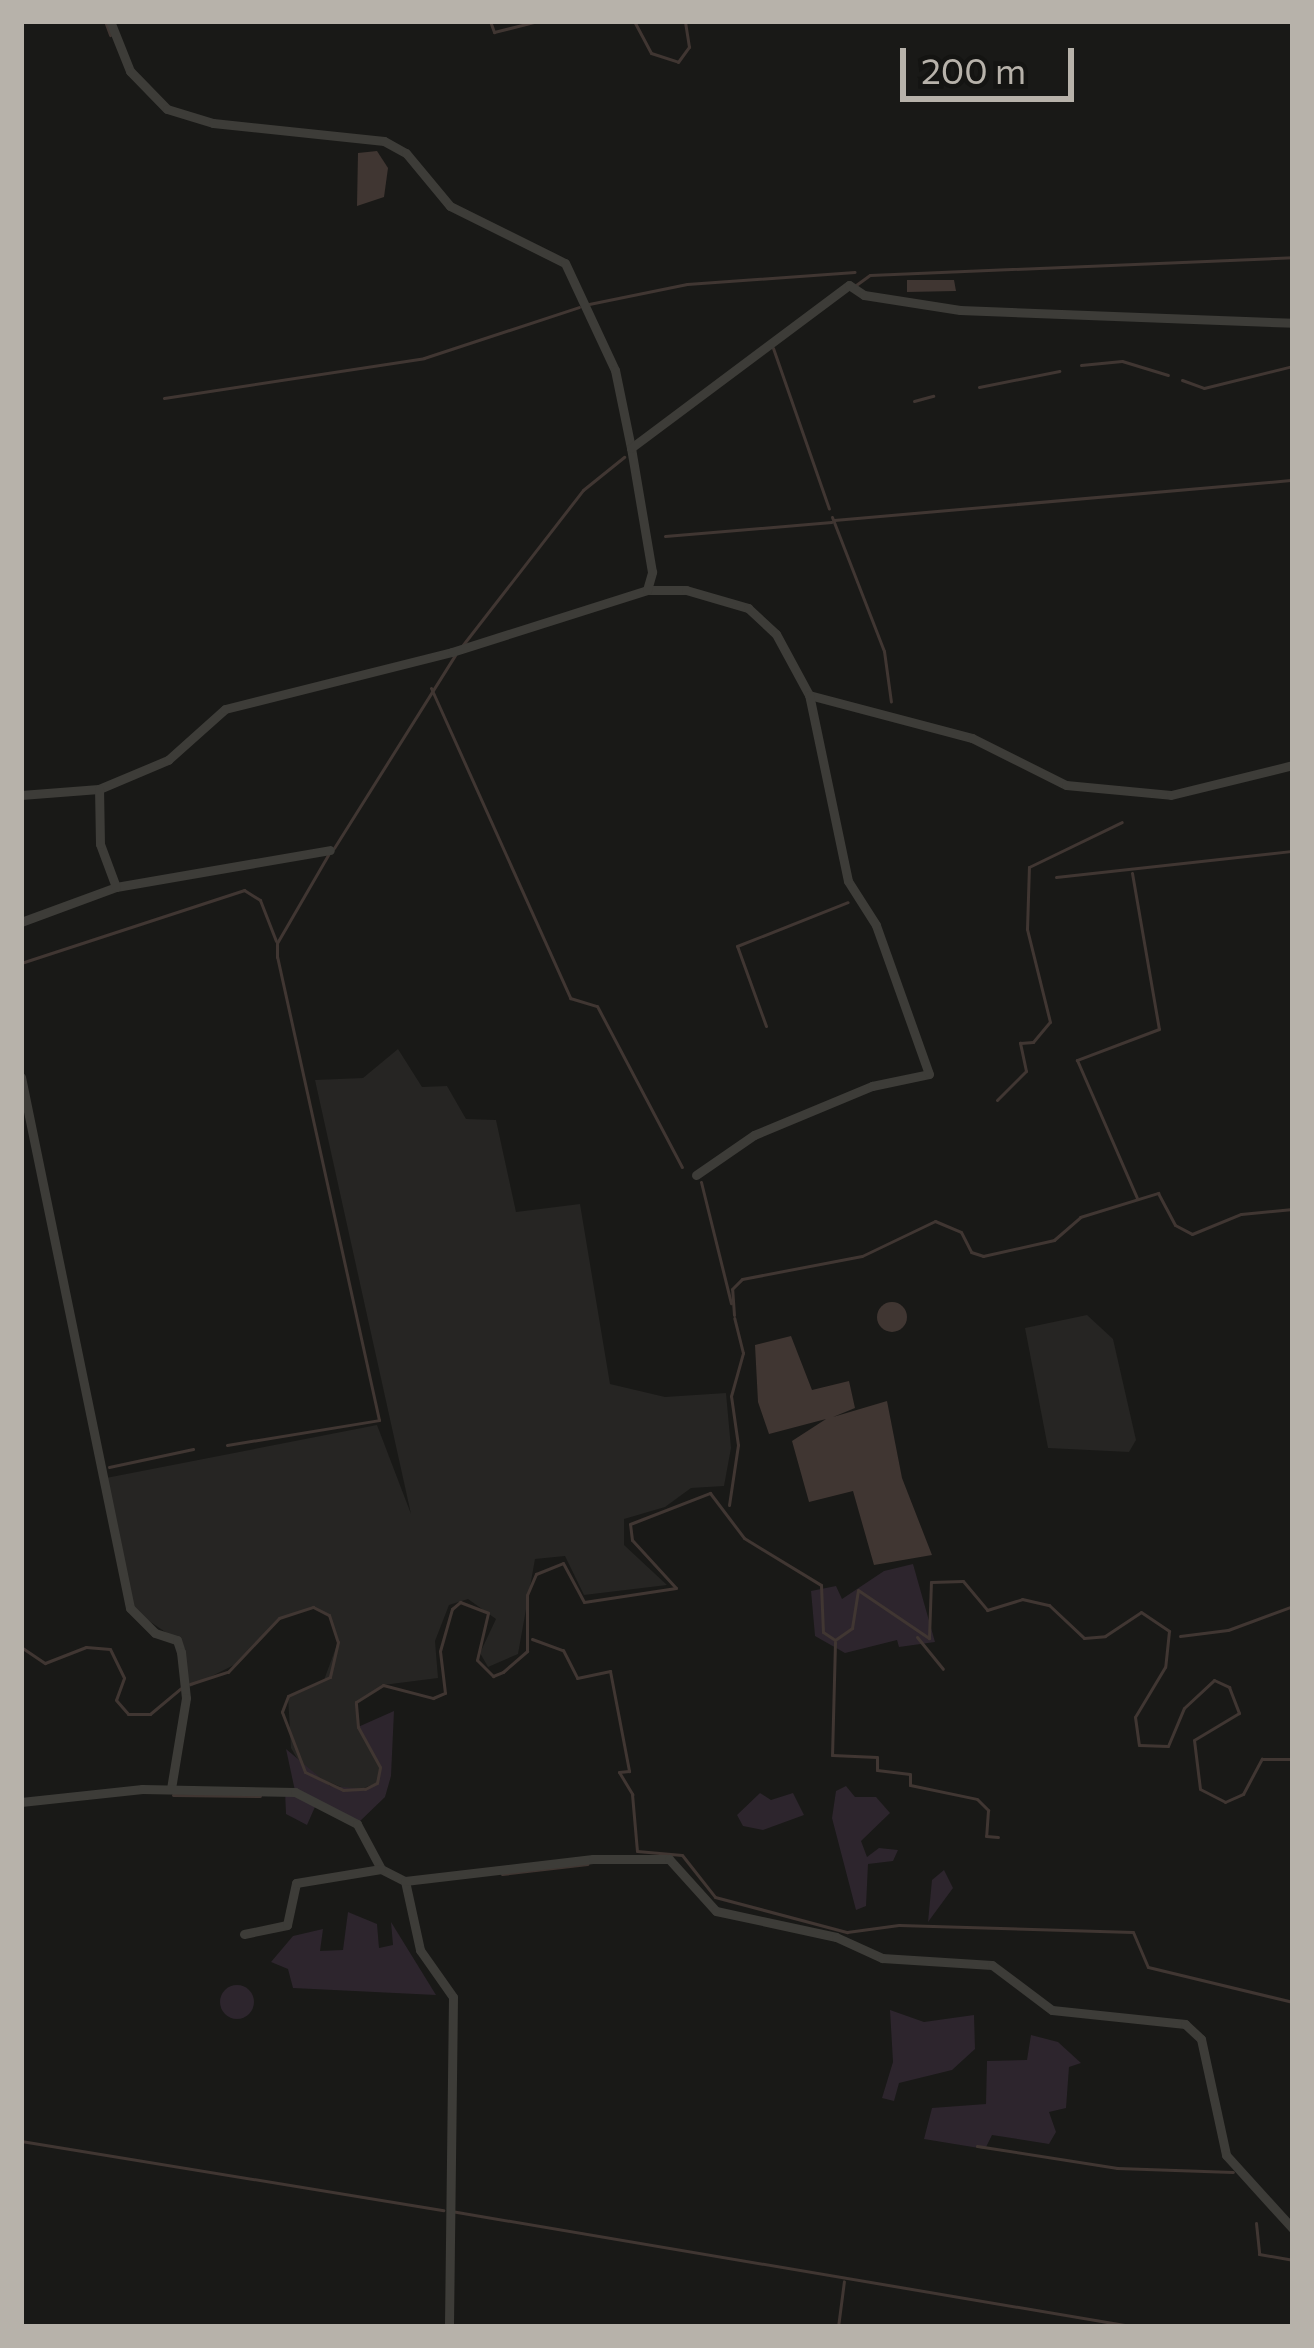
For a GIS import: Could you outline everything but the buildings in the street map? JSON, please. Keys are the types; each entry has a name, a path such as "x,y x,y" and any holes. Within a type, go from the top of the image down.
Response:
{"street":[{"path":"110,21 130,70 167,109 213,123 384,140 406,153 450,206 565,263 615,370 652,572 647,590"},
{"path":"631,448 848,285 864,295 960,310 1293,323"},
{"path":"21,795 99,789 168,760 224,710 452,652 647,590 686,590 748,608 767,622 808,695 848,880 876,925 929,1074 872,1086 754,1135 696,1175"},
{"path":"808,695 972,738 1049,779 1098,790 1171,795 1244,771 1293,765"},
{"path":"99,789 100,844 116,886"},
{"path":"21,922 116,886 330,850"},
{"path":"21,1077 130,1609 155,1634 177,1640 186,1698 171,1789"},
{"path":"21,1802 171,1789 285,1790 318,1800 367,1834 381,1869"},
{"path":"244,1934 286,1924 296,1882 381,1869 405,1881 593,1858 669,1859 716,1911 836,1936 882,1958 992,1965 1052,2010 1185,2024 1201,2039 1226,2155 1293,2229"},
{"path":"405,1881 420,1950 453,1997 449,2327"}],"shaded area":[{"path":"377,151 388,168 384,197 357,206 358,153"},
{"path":"907,280 954,280 956,291 907,292"},
{"path":"398,1049 422,1087 447,1086 466,1119 496,1120 516,1212 580,1204 610,1384 665,1397 726,1393 731,1448 724,1486 691,1488 665,1507 624,1519 624,1545 667,1585 584,1595 565,1556 535,1559 518,1654 488,1667 480,1653 496,1619 468,1599 449,1605 435,1641 438,1678 383,1685 356,1702 358,1727 380,1767 377,1783 353,1792 305,1772 291,1748 288,1696 324,1680 338,1642 329,1615 313,1607 279,1618 238,1663 186,1689 177,1640 130,1608 106,1478 377,1425 411,1514 315,1080 363,1078"},
{"path":"892,1302 903,1306 907,1317 903,1328 892,1332 881,1328 877,1317 881,1306"},
{"path":"1087,1315 1113,1339 1136,1440 1129,1452 1048,1448 1025,1328"},
{"path":"791,1336 812,1390 849,1381 855,1408 833,1417 887,1401 902,1478 932,1555 874,1565 853,1491 809,1502 792,1441 826,1419 769,1434 758,1402 755,1345"},
{"path":"913,1564 935,1642 899,1647 897,1640 845,1653 815,1636 811,1591 836,1586 842,1599 884,1571"},
{"path":"394,1711 391,1776 385,1797 357,1824 318,1800 307,1825 286,1814 285,1790 295,1791 286,1749 330,1786 365,1789 376,1783 380,1767 358,1727"},
{"path":"846,1786 855,1797 876,1797 890,1813 861,1841 867,1857 879,1848 898,1850 893,1861 868,1864 866,1906 856,1910 832,1818 836,1791"},
{"path":"760,1793 771,1800 793,1793 804,1815 763,1830 743,1826 737,1815"},
{"path":"944,1870 953,1888 928,1922 932,1880"},
{"path":"348,1912 377,1924 379,1948 393,1945 391,1922 436,1995 293,1988 288,1969 271,1962 293,1936 323,1929 320,1951 343,1950"},
{"path":"237,1985 249,1990 254,2002 249,2014 237,2019 225,2014 220,2002 225,1990"},
{"path":"890,2010 924,2022 974,2015 975,2049 952,2070 899,2083 894,2101 882,2098 893,2062"},
{"path":"1031,2035 1058,2042 1081,2063 1069,2067 1066,2108 1049,2112 1056,2132 1049,2144 992,2135 985,2149 924,2139 932,2108 986,2104 987,2061 1027,2060"}],"waterway":[{"path":"105,21 110,35"},
{"path":"490,21 494,32 538,21"},
{"path":"634,21 651,53 678,62 689,47 685,21"},
{"path":"933,21 938,21"},
{"path":"856,285 870,275 1293,257"},
{"path":"589,304 687,284 855,272"},
{"path":"164,398 424,358 579,307"},
{"path":"773,348 829,509"},
{"path":"1081,365 1122,361 1168,375"},
{"path":"1182,380 1204,388 1293,366"},
{"path":"979,387 1059,371"},
{"path":"914,401 933,396"},
{"path":"462,646 583,490 624,457"},
{"path":"834,520 1293,480"},
{"path":"832,517 884,651 891,702"},
{"path":"665,536 831,522"},
{"path":"334,848 455,655"},
{"path":"431,688 570,998 597,1006 682,1167"},
{"path":"997,1100 1026,1071 1020,1043 1033,1042 1050,1022 1027,929 1029,867 1122,822"},
{"path":"1056,877 1293,851"},
{"path":"227,1445 379,1420 277,957 277,943 328,855"},
{"path":"1132,873 1159,1029 1077,1060 1137,1198"},
{"path":"21,963 244,890 260,900 276,941"},
{"path":"766,1026 737,946 848,902"},
{"path":"701,1182 731,1303"},
{"path":"734,1315 732,1289 742,1279 862,1256 935,1221 961,1232 971,1252 983,1256 1054,1240 1080,1217 1158,1193 1175,1225 1192,1234 1241,1214 1293,1209"},
{"path":"729,1505 738,1445 731,1396 743,1353 734,1318"},
{"path":"109,1467 193,1449"},
{"path":"190,1684 228,1672 279,1618 313,1607 329,1615 338,1642 330,1677 288,1696 282,1712 305,1772 343,1790 365,1789 377,1783 380,1767 358,1727 356,1702 383,1685 433,1698 445,1693 440,1651 452,1609 460,1602 488,1613 477,1660 493,1676 503,1672 527,1651 527,1595 536,1574 563,1563 584,1602 676,1588 632,1540 630,1524 710,1493 744,1538 821,1585 823,1632 835,1640 852,1628 858,1590 929,1638 931,1582 963,1581 987,1610 1022,1599 1049,1605 1084,1638 1105,1636 1141,1612 1169,1631 1165,1667 1135,1717 1139,1745 1168,1746 1184,1708 1214,1680 1229,1687 1239,1713 1194,1740 1200,1789 1225,1802 1243,1794 1262,1759 1293,1759"},
{"path":"1180,1636 1228,1630 1293,1606"},
{"path":"917,1637 943,1669"},
{"path":"532,1639 563,1650 577,1678 610,1671 629,1771 619,1772 632,1794 637,1851 682,1855 715,1897 847,1932 899,1925 1133,1932 1148,1967 1293,2002"},
{"path":"835,1642 832,1755 877,1757 877,1770 910,1774 910,1785 977,1799 988,1810 986,1836 998,1837"},
{"path":"21,1647 45,1663 86,1647 110,1649 124,1678 116,1700 128,1714 150,1714 181,1688"},
{"path":"173,1795 260,1796"},
{"path":"502,1874 587,1864"},
{"path":"21,2141 443,2210"},
{"path":"977,2146 1117,2168 1233,2172"},
{"path":"451,2211 1136,2327"},
{"path":"1256,2223 1259,2254 1293,2260"},
{"path":"838,2327 844,2281"}]}
